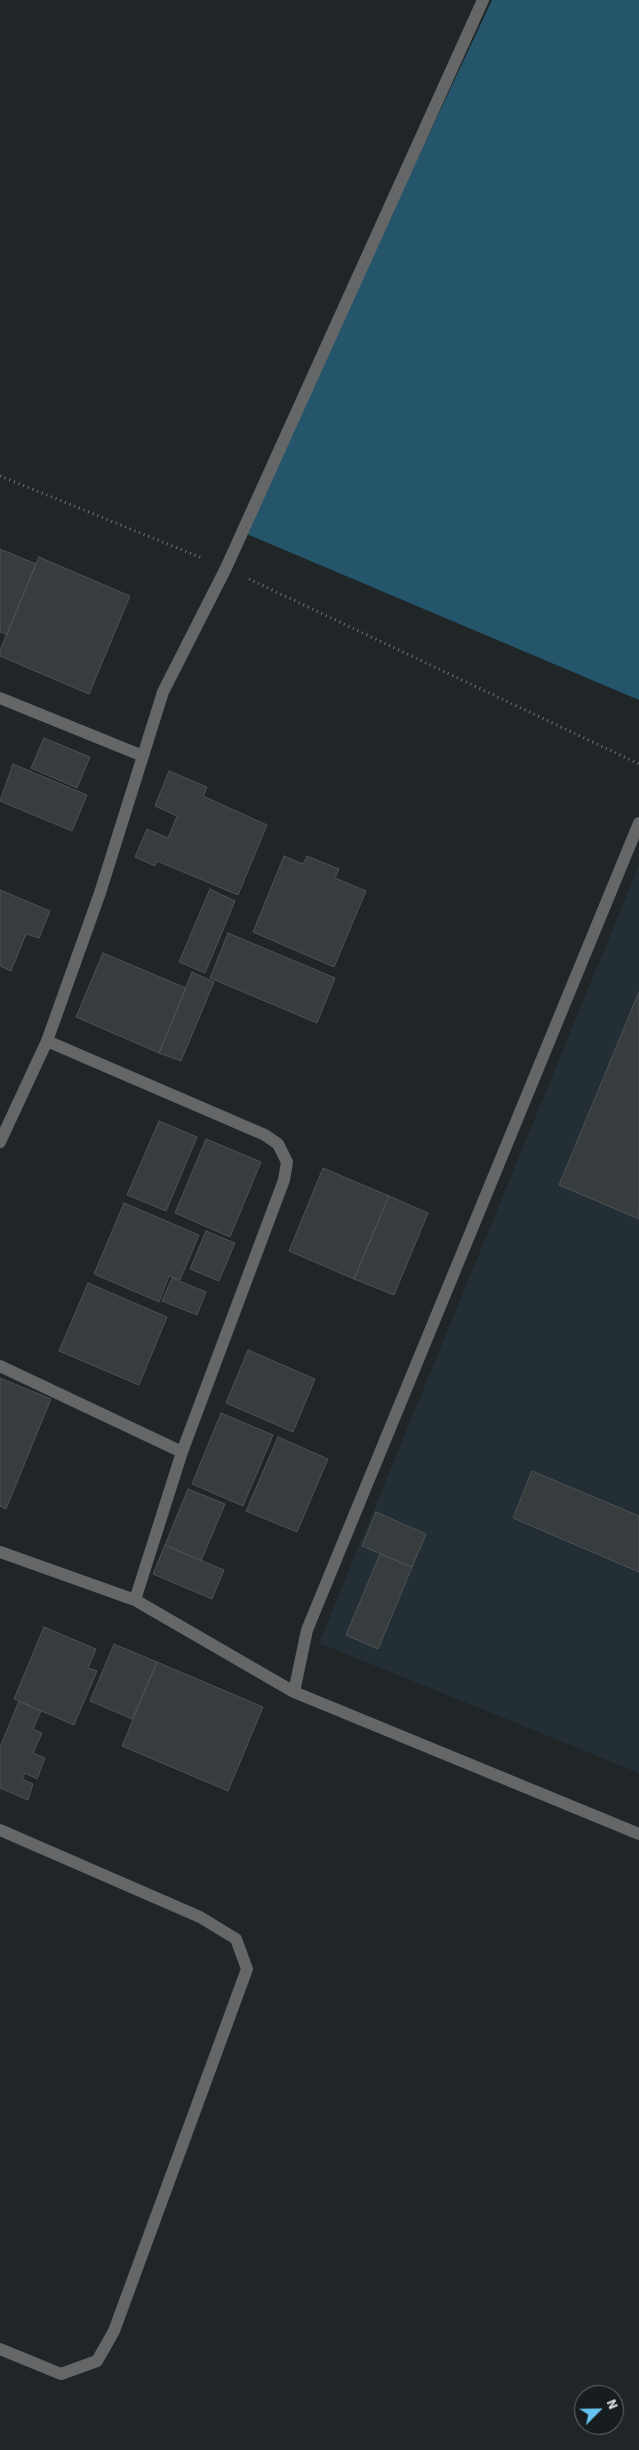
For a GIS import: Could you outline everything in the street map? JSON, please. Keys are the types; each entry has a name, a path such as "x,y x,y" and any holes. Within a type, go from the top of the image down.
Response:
{"street":[{"path":"0,1142 47,1041 100,893 163,692 226,568 483,0"},
{"path":"0,698 143,756"},
{"path":"294,1692 307,1630 639,822"},
{"path":"47,1041 265,1135 278,1144 287,1162 284,1180 182,1452 135,1600"},
{"path":"0,1366 182,1452"},
{"path":"0,1552 135,1600 294,1692 639,1834"},
{"path":"0,1830 200,1917 236,1939 247,1969 114,2330 97,2361 61,2374 0,2349"}],"path":[{"path":"0,476 226,568 639,764"}],"shaded area":[{"path":"492,0 639,0 639,700 242,532"},
{"path":"639,865 639,1773 319,1643"}],"building":[{"path":"0,549 36,564 7,635 0,632"},
{"path":"39,557 130,596 89,694 0,656 0,650"},
{"path":"44,738 90,757 77,788 31,768"},
{"path":"13,764 87,795 72,831 0,801"},
{"path":"169,771 207,787 203,796 267,825 238,895 157,861 155,866 135,857 147,829 168,838 177,816 155,806"},
{"path":"284,856 303,864 307,856 339,869 335,878 366,891 334,967 253,932"},
{"path":"210,889 235,901 205,973 179,962"},
{"path":"0,890 50,911 39,938 26,934 11,971 0,966"},
{"path":"228,933 335,978 317,1023 210,978"},
{"path":"103,953 186,988 159,1053 76,1017"},
{"path":"192,972 214,982 181,1061 159,1053"},
{"path":"639,992 639,1219 559,1185"},
{"path":"159,1121 197,1137 166,1211 127,1195"},
{"path":"206,1139 261,1162 230,1237 175,1213"},
{"path":"323,1168 389,1196 354,1279 289,1251"},
{"path":"389,1196 428,1213 394,1295 354,1279"},
{"path":"124,1203 199,1235 180,1280 169,1276 159,1302 94,1274"},
{"path":"206,1231 235,1243 219,1281 190,1269"},
{"path":"172,1278 206,1292 197,1315 162,1301"},
{"path":"88,1283 167,1317 139,1385 59,1351"},
{"path":"248,1350 315,1379 293,1432 226,1403"},
{"path":"0,1378 51,1399 6,1509 0,1506"},
{"path":"221,1413 273,1435 243,1506 192,1484"},
{"path":"278,1437 328,1459 297,1532 246,1511"},
{"path":"532,1471 639,1516 639,1572 513,1518"},
{"path":"188,1489 225,1504 201,1561 165,1545"},
{"path":"376,1512 426,1534 412,1567 362,1546"},
{"path":"165,1545 224,1570 212,1599 153,1574"},
{"path":"380,1554 412,1567 378,1649 346,1635"},
{"path":"44,1627 96,1649 88,1668 97,1671 74,1725 14,1699"},
{"path":"114,1644 157,1662 132,1719 90,1701"},
{"path":"157,1662 263,1707 228,1791 122,1746"},
{"path":"19,1701 41,1711 33,1729 42,1733 33,1753 45,1758 37,1779 25,1773 22,1779 33,1784 28,1800 0,1788 0,1747"}]}
